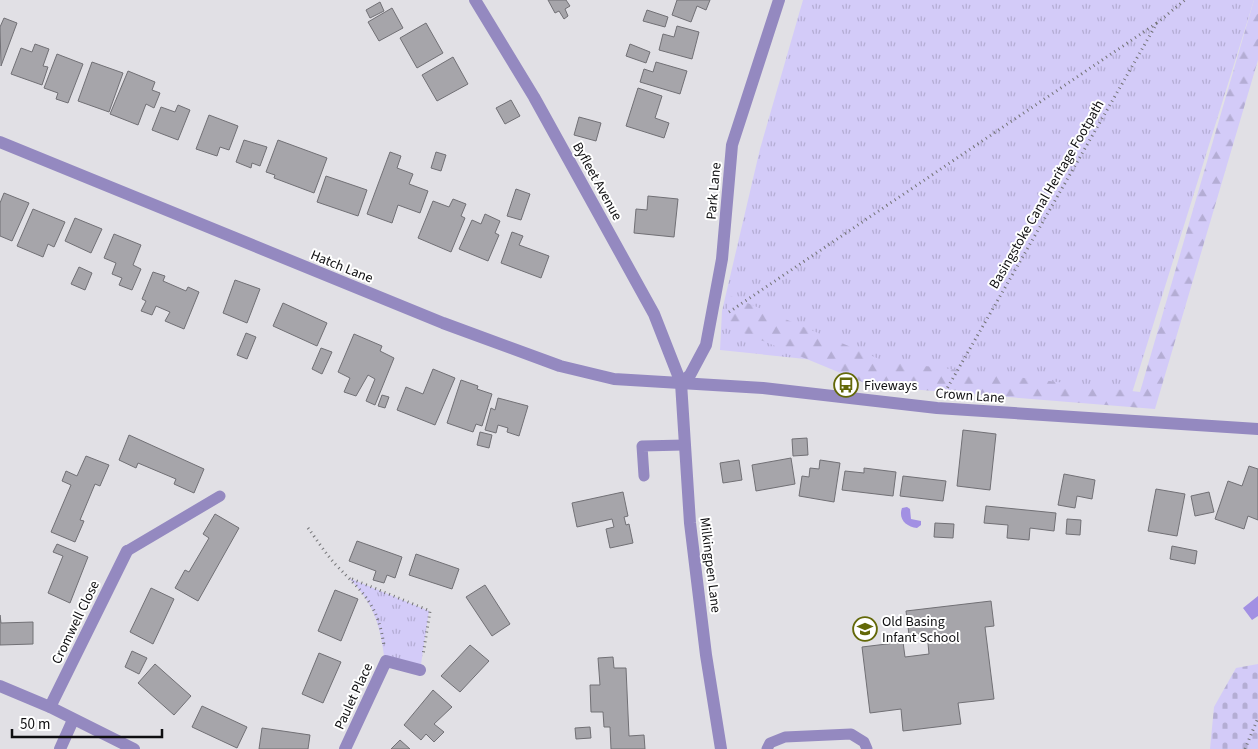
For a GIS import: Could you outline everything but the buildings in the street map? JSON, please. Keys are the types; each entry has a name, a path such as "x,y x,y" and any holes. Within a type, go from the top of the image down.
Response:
{"street":[{"name":"Byfleet Avenue","path":"475,0 534,97 654,314 681,384"},
{"name":"Park Lane","path":"681,384 693,369 706,345 722,259 732,145 779,0"},
{"name":"Hatch Lane","path":"0,142 443,324 510,349 560,366 614,379 681,384"},
{"name":"Crown Lane","path":"681,384 763,388 937,408 1258,429"},
{"name":"Milkingpen Lane","path":"681,384 690,523 706,655 721,749"},
{"name":"Cromwell Close","path":"50,708 127,551"},
{"name":"Paulet Place","path":"345,749 386,661 420,670"},
{"path":"0,686 134,749"},
{"path":"60,749 73,720"}],"lane":[{"path":"644,476 642,446 684,445"},
{"path":"127,551 220,496"},
{"path":"767,749 770,743 785,737 851,734 864,742 867,749"}],"path":[{"name":"Basingstoke Canal Heritage Footpath","path":"937,408 1157,23 1185,0"},
{"path":"724,316 1157,23"},
{"path":"308,528 335,563 365,593 377,614 386,661"},
{"path":"349,578 430,611 420,670"},
{"path":"1245,749 1258,718"}],"green space":[{"path":"803,0 1254,0 1132,393 720,350 722,311 760,149"},
{"path":"1254,0 1258,0 1258,60 1155,409 872,386 729,327 726,294 884,361 1140,392"},
{"path":"349,578 429,611 420,671 385,662 375,616 365,597"},
{"path":"1258,664 1258,749 1210,749 1214,707 1236,668"}],"shaded area":[{"path":"907,507 910,509 911,519 921,521 921,525 917,528 906,524 902,519 902,508"},
{"path":"1258,596 1258,616 1252,620 1243,608"}],"place":[{"name":"Fiveways","path":"846,385"},
{"name":"Old Basing Infant School","path":"865,629"}]}
